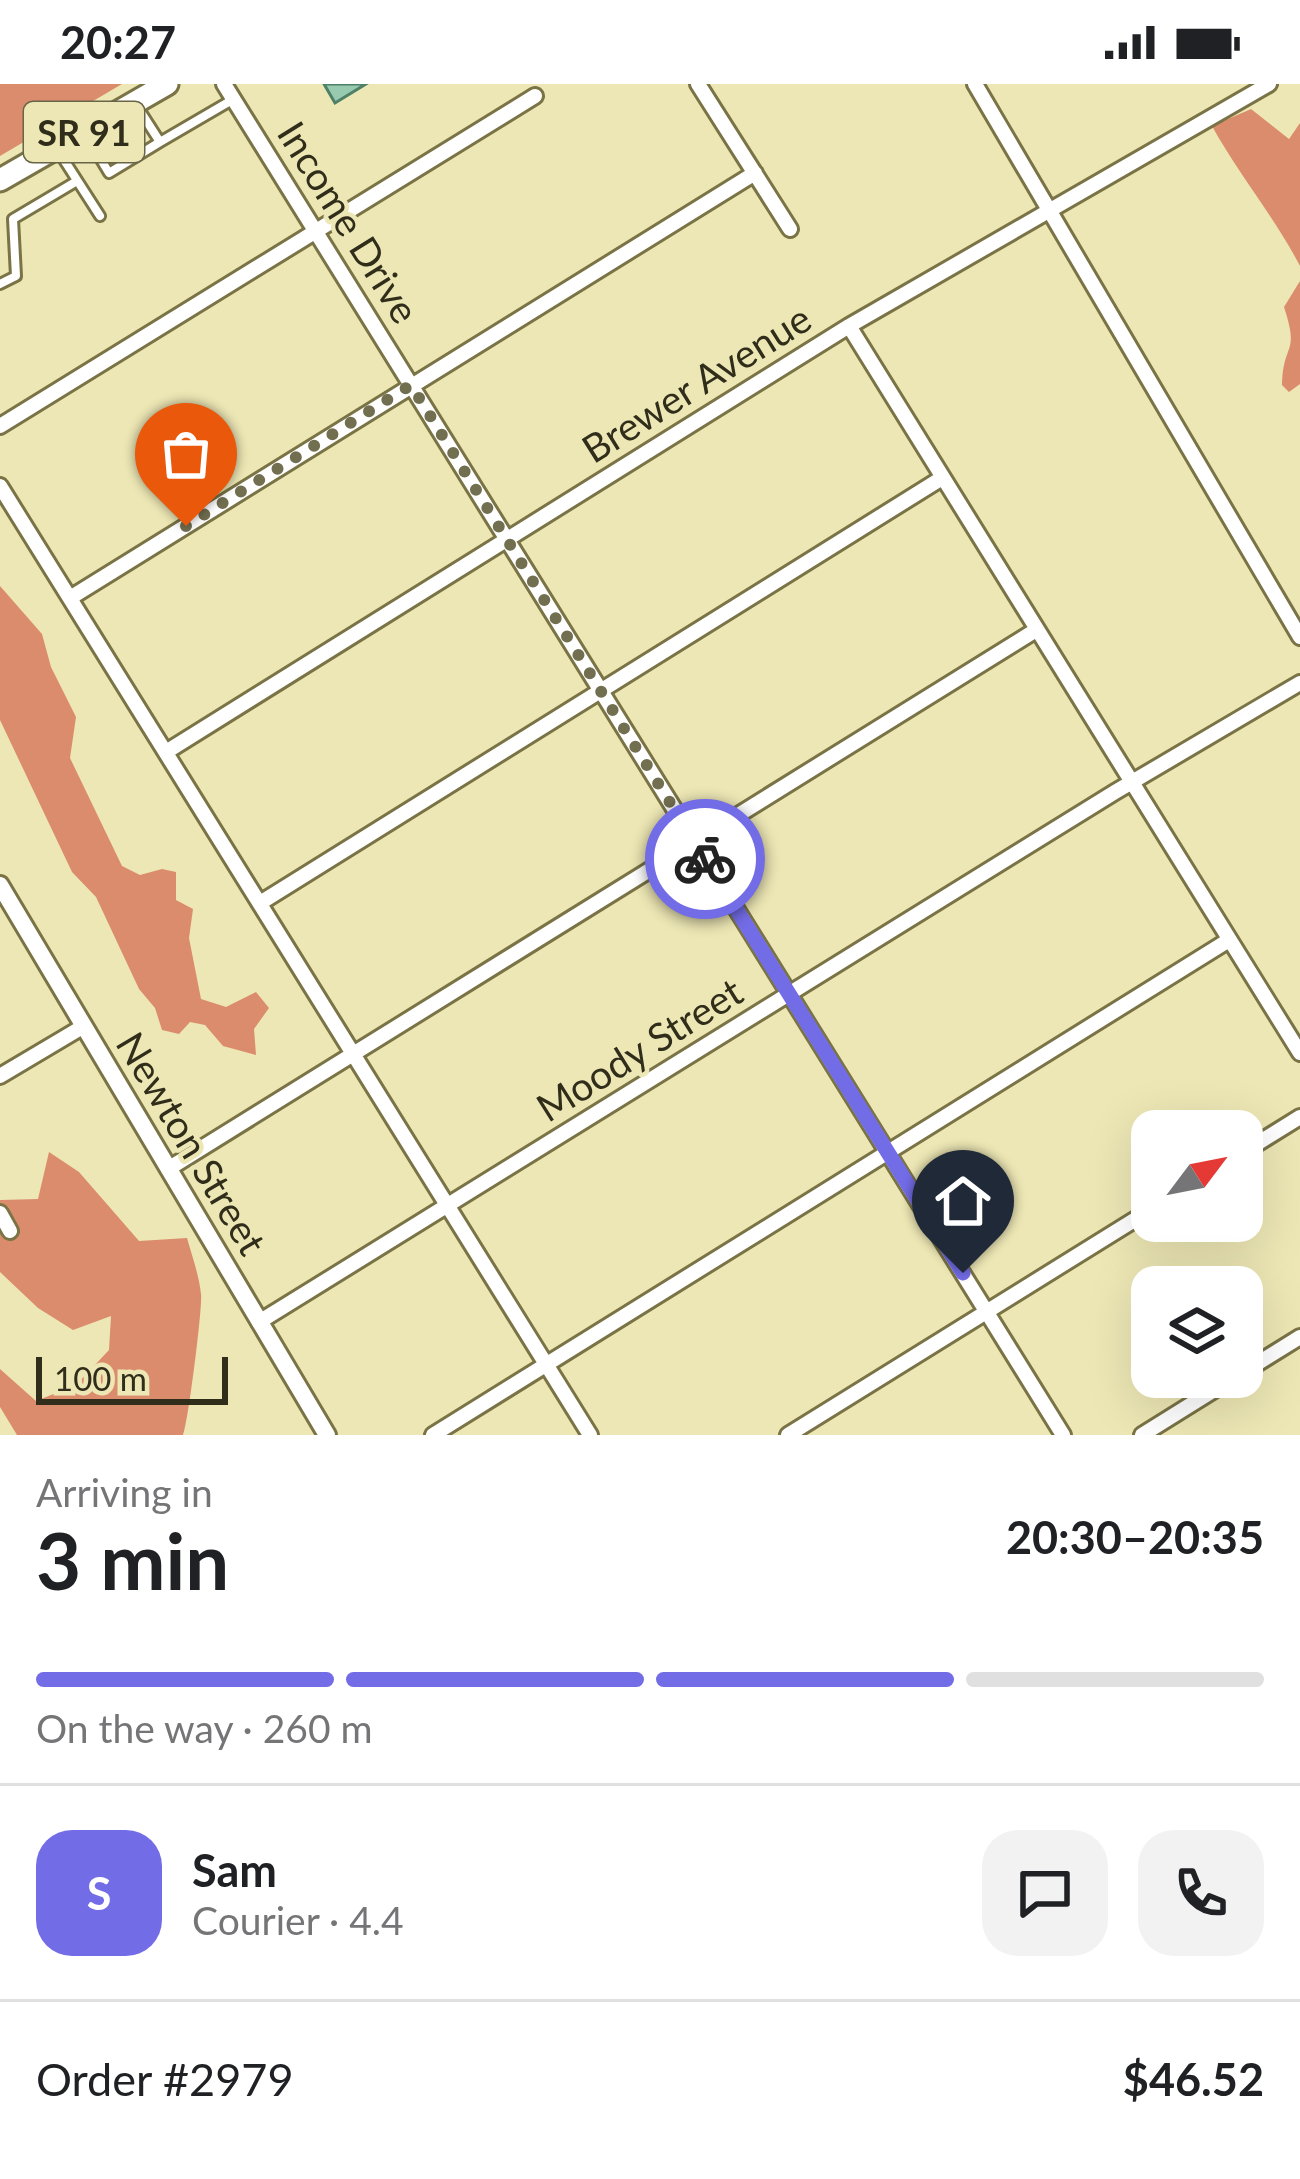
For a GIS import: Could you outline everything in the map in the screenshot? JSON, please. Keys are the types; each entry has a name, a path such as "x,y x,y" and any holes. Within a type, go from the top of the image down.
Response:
{"main road":[{"name":"SR 91","path":"0,180 167,84"}],"street":[{"name":"Income Drive","path":"224,84 1064,1435"},
{"path":"698,84 790,229"},
{"path":"975,84 1300,638"},
{"name":"Brewer Avenue","path":"166,752 849,326 1269,84"},
{"path":"0,426 535,96"},
{"path":"70,598 755,173"},
{"path":"849,326 1300,1053"},
{"path":"260,903 943,478"},
{"path":"0,485 590,1435"},
{"path":"169,1169 1036,630"},
{"name":"Moody Street","path":"260,1322 1300,683"},
{"name":"Newton Street","path":"0,885 327,1435"},
{"path":"433,1435 1229,940"},
{"path":"0,1076 84,1026"},
{"path":"1263,1140 1300,1118"},
{"path":"0,1213 10,1231"},
{"path":"788,1435 1131,1222"},
{"path":"1263,1360 1300,1337"},
{"path":"1142,1435 1202,1398"}],"lane":[{"path":"84,132 109,173 233,99"},
{"path":"135,102 160,142"},
{"path":"56,148 100,216"},
{"path":"0,284 16,276 14,219 77,181"}],"shaded area":[{"path":"0,84 122,84 0,156"},
{"path":"1251,109 1289,139 1300,123 1300,266 1212,126"},
{"path":"1300,281 1300,384 1289,392 1282,385 1291,342 1284,307"},
{"path":"0,586 42,634 51,667 76,717 70,758 122,866 140,875 162,869 176,872 176,900 193,909 189,938 201,999 226,1007 256,992 269,1008 254,1029 256,1055 223,1046 205,1025 190,1022 179,1034 162,1030 96,897 72,872 0,720"},
{"path":"49,1152 79,1172 139,1241 187,1238 201,1303 183,1435 17,1435 0,1407 0,1369 36,1401 76,1385 109,1350 111,1316 73,1330 38,1308 0,1272 0,1200 38,1199"}],"building":[{"path":"324,84 366,84 335,103"}],"way so far":[{"path":"186,526 411,385 705,859"}],"route":[{"path":"705,859 963,1273"}]}
